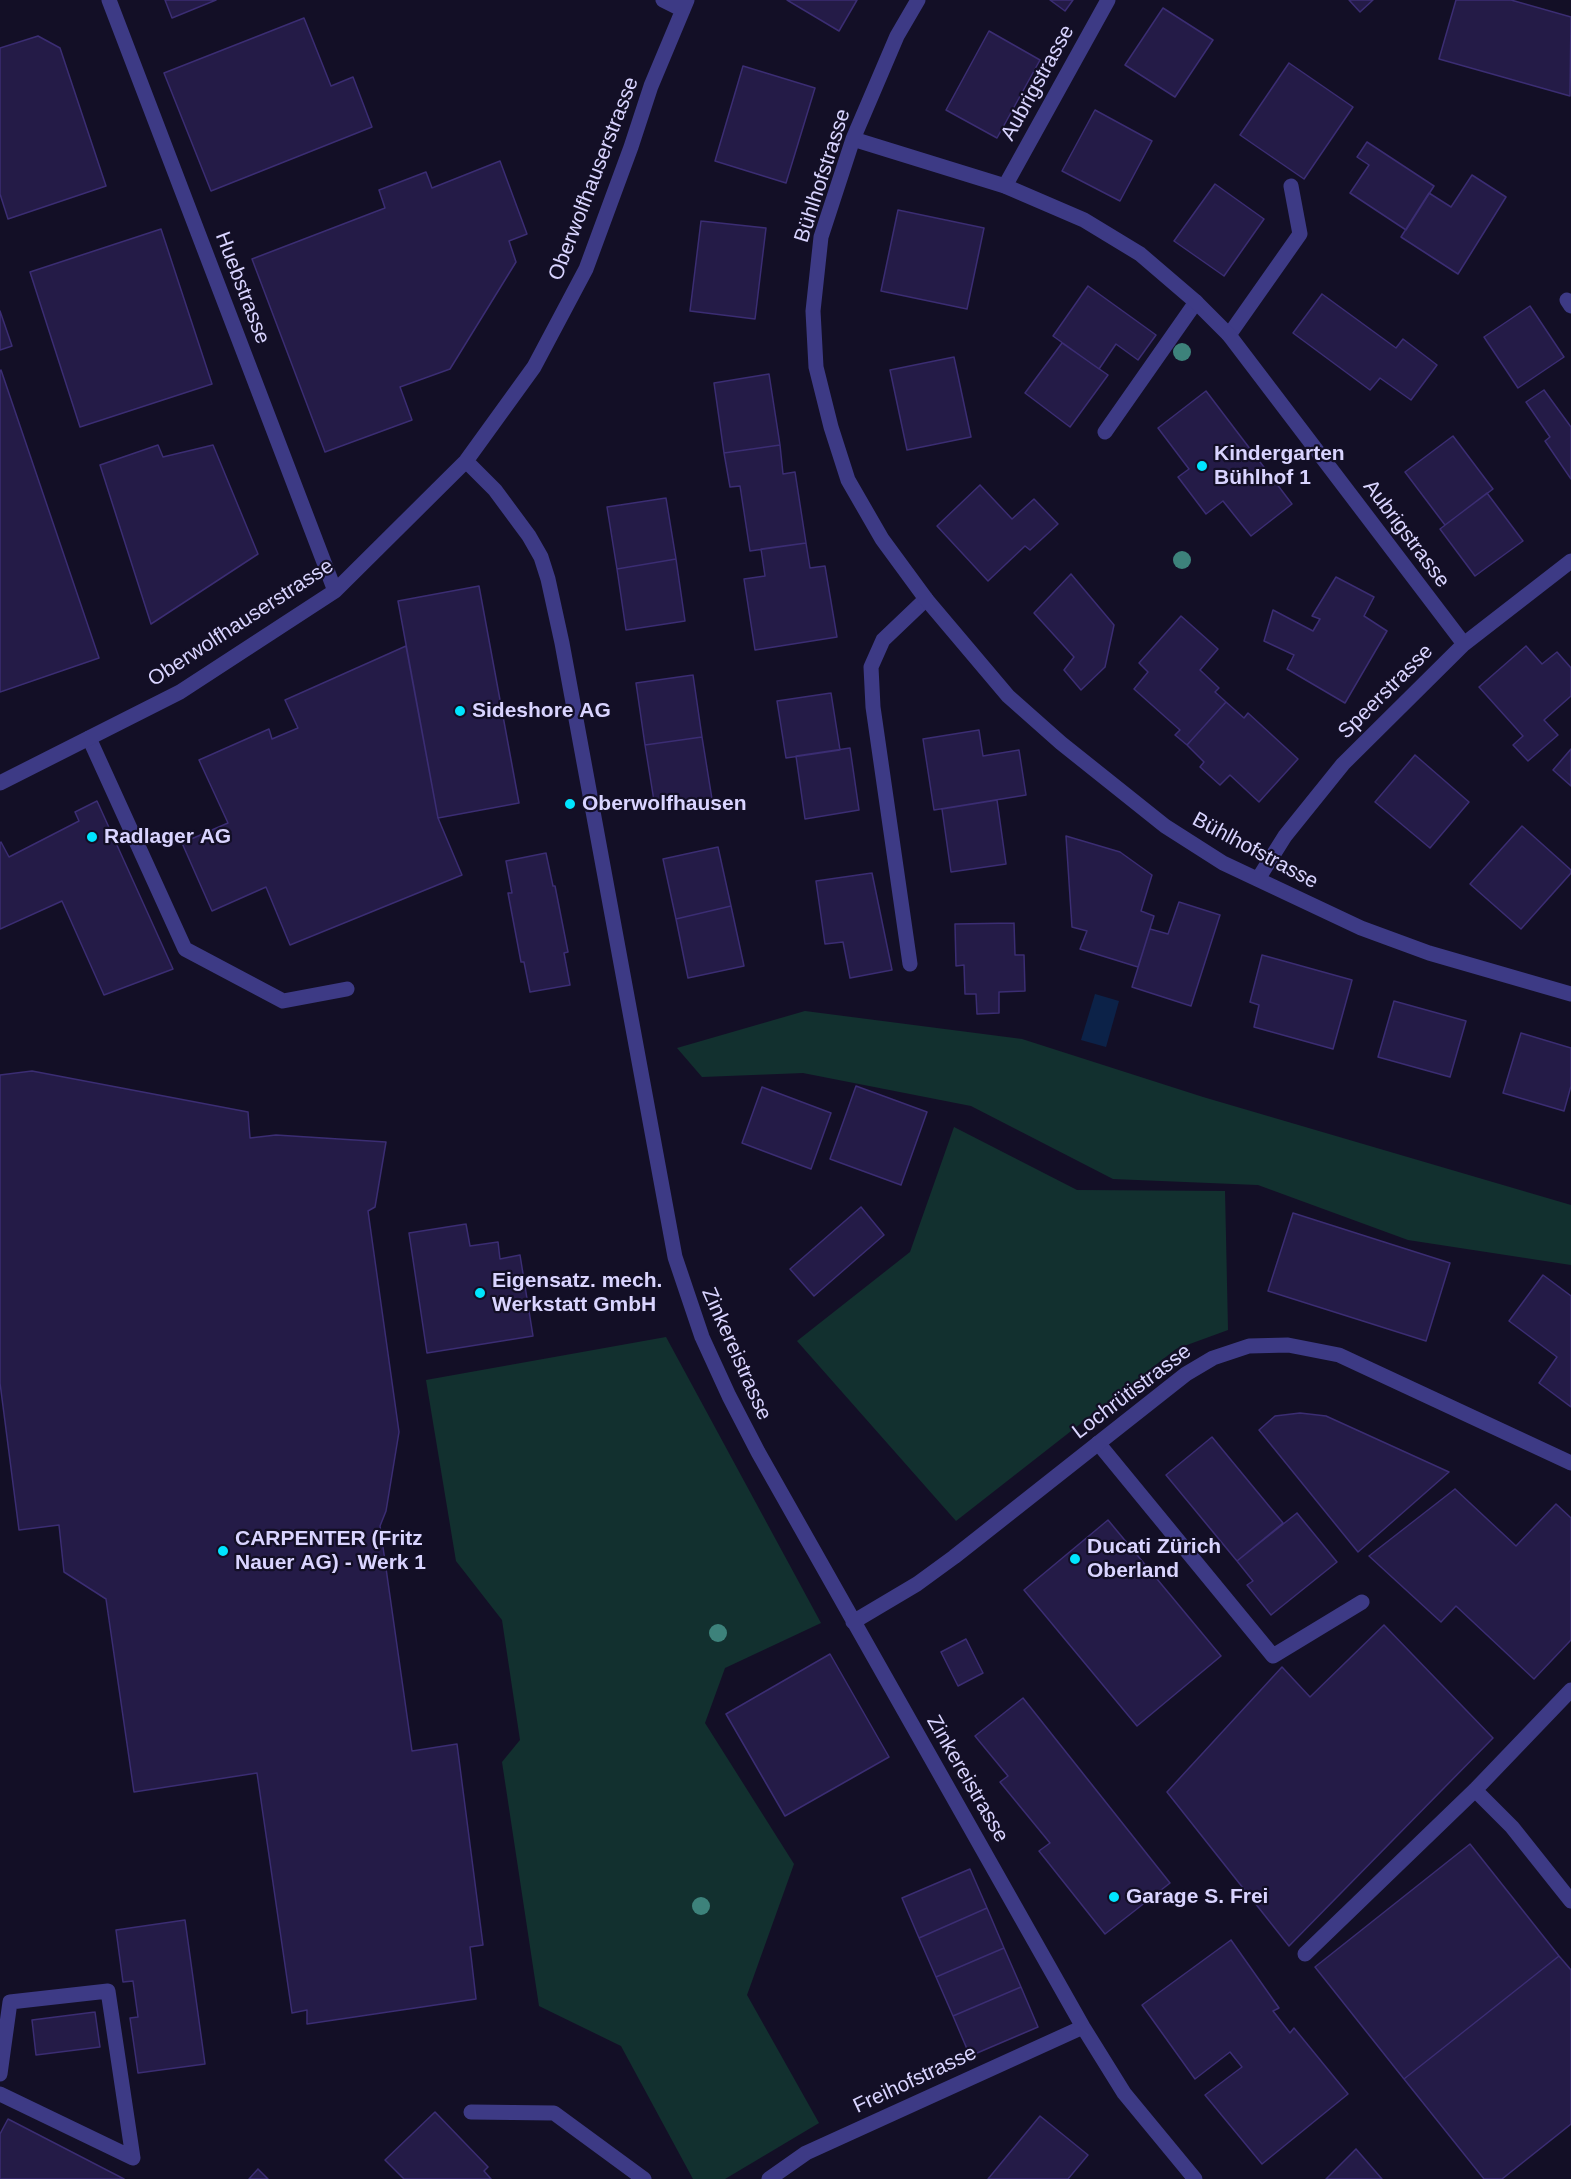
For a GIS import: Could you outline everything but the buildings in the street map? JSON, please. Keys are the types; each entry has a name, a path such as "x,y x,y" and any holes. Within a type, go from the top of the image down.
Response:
{"street":[{"name":"Huebstrasse","path":"109,0 335,591"},
{"path":"663,0 685,5"},
{"name":"Bühlhofstrasse","path":"918,0 897,36 853,139 820,237 813,312 816,367 831,427 848,480 882,539 926,599 1008,696 1061,743 1165,826 1223,862 1371,932 1429,953 1571,994"},
{"name":"Aubrigstrasse","path":"1005,186 1108,0"},
{"name":"Oberwolfhauserstrasse","path":"0,783 180,692 335,591 466,461 534,367 586,268 651,86 685,5"},
{"name":"Aubrigstrasse","path":"853,139 1005,186 1084,220 1140,254 1196,302 1228,335 1464,644"},
{"path":"1228,335 1300,234 1291,186"},
{"path":"1105,432 1196,302"},
{"name":"Zinkereistrasse","path":"466,461 495,490 529,536 541,557 551,589 673,1245 684,1287 702,1337 729,1396 1083,2027 1124,2093 1195,2179"},
{"name":"Speerstrasse","path":"1258,879 1285,836 1343,764 1464,644 1571,561"},
{"path":"910,964 873,707 871,667 883,640 926,599"},
{"path":"90,738 185,949 283,1001 347,988"},
{"name":"Lochrütistrasse","path":"854,1622 917,1584 1186,1374 1213,1358 1249,1346 1288,1345 1339,1355 1571,1463"},
{"path":"1098,1443 1273,1656 1362,1602"},
{"path":"1305,1954 1475,1790 1571,1690"},
{"path":"1475,1790 1512,1827 1571,1900"},
{"path":"0,2074 10,2002 108,1991 133,2158 0,2094"},
{"name":"Freihofstrasse","path":"769,2179 806,2153 1083,2027"},
{"path":"471,2112 554,2113 644,2179"}],"green space":[{"path":"805,1011 1022,1039 1203,1097 1571,1205 1571,1265 1408,1240 1258,1185 1113,1179 971,1106 803,1073 702,1077 677,1048"},
{"path":"954,1127 1077,1190 1225,1191 1228,1330 1176,1349 956,1521 797,1341 910,1252"},
{"path":"666,1337 821,1623 725,1668 705,1723 794,1864 747,1995 819,2123 725,2179 693,2179 621,2046 539,2006 502,1762 520,1740 502,1620 456,1561 426,1380"}],"water":[{"path":"1095,994 1119,1001 1106,1047 1081,1040"}],"place":[{"name":"Kindergarten Bühlhof 1","path":"1202,466"},
{"name":"Sideshore AG","path":"460,711"},
{"name":"Oberwolfhausen","path":"570,804"},
{"name":"Radlager AG","path":"92,837"},
{"name":"Eigensatz. mech. Werkstatt GmbH","path":"480,1293"},
{"name":"CARPENTER (Fritz Nauer AG) - Werk 1","path":"223,1551"},
{"name":"Ducati Zürich Oberland","path":"1075,1559"},
{"name":"Garage S. Frei","path":"1114,1897"}]}
